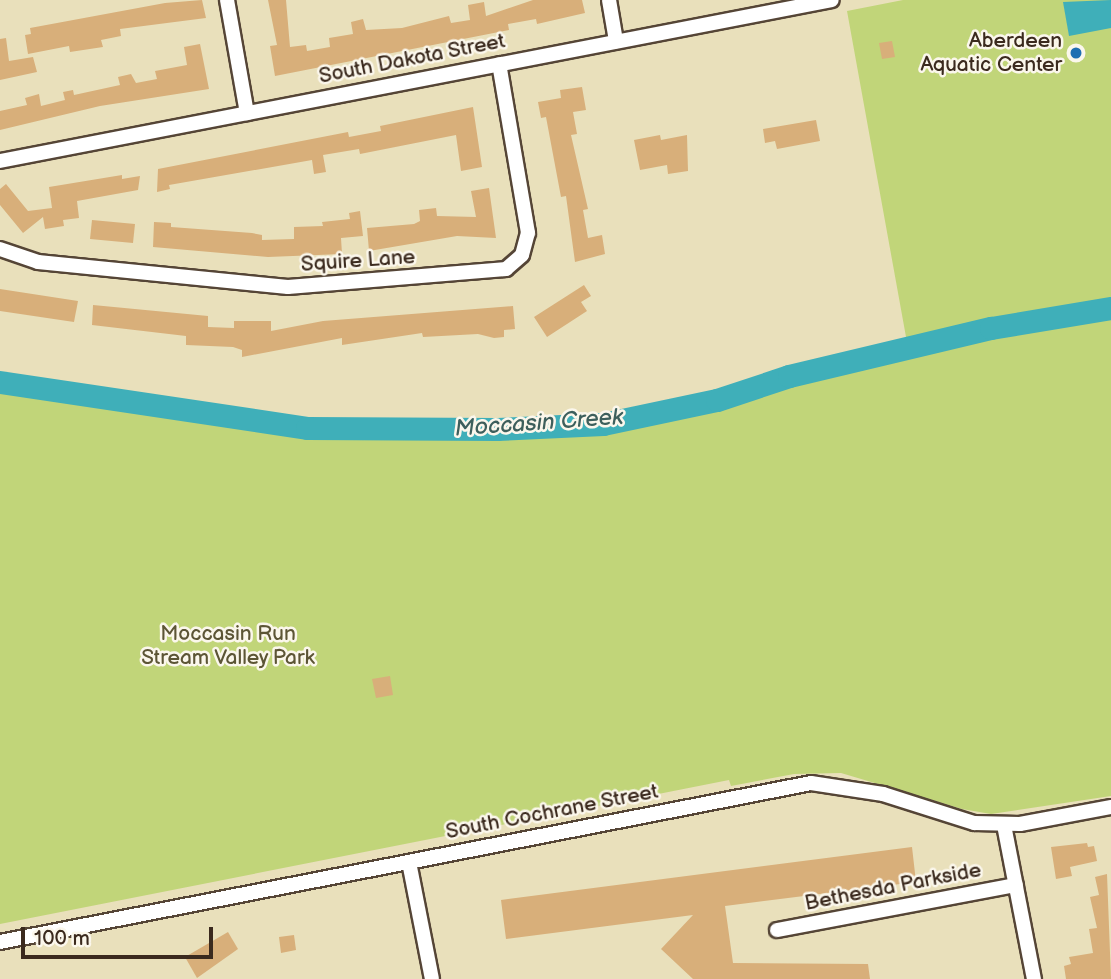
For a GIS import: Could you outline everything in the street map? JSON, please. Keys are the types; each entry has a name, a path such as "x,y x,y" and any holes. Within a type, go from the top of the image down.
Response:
{"street":[{"path":"227,0 247,113"},
{"path":"609,0 617,41"},
{"name":"South Dakota Street","path":"0,161 832,0"},
{"name":"Squire Lane","path":"0,248 38,262 288,287 506,269 522,256 528,233 499,64"},
{"name":"South Cochrane Street","path":"0,942 811,783 883,794 959,821 1004,825 1111,807"},
{"path":"1004,825 1034,979"},
{"path":"410,862 432,979"},
{"name":"Bethesda Parkside","path":"777,930 1016,885"}],"green space":[{"name":"Moccasin Run Stream Valley Park","path":"903,0 1111,0 1111,796 991,814 962,809 841,773 794,774 731,786 729,780 0,924 0,382 307,428 497,429 602,424 661,413 908,348 847,11"}],"water":[{"path":"1111,0 1111,28 1069,36 1063,2"}],"building":[{"path":"202,0 206,18 120,29 121,36 101,40 103,47 70,52 69,46 28,54 25,35 31,34 30,28 165,3"},
{"path":"268,0 286,0 290,47 306,45 307,51 330,47 329,38 353,34 351,22 363,19 366,30 402,28 449,16 451,23 470,20 468,5 484,2 486,16 533,0 582,0 585,13 537,24 536,19 508,24 509,30 275,76 270,46 277,45"},
{"path":"6,38 9,61 33,57 37,72 0,80 0,39"},
{"path":"892,41 895,57 882,59 879,43"},
{"path":"200,44 209,89 100,106 0,130 0,111 27,105 25,98 39,94 41,106 65,100 63,92 73,90 74,95 120,85 118,77 131,74 136,83 157,79 155,71 187,65 184,47"},
{"path":"582,87 586,110 573,112 577,134 571,135 588,209 583,210 588,238 602,235 605,254 575,262 566,196 561,197 546,117 541,118 538,102 561,98 560,90"},
{"path":"473,107 482,167 461,171 456,135 360,154 359,149 323,155 326,172 314,174 312,160 169,185 170,189 157,192 158,169 348,132 349,137 381,131 380,126"},
{"path":"816,120 820,141 777,149 775,141 765,143 763,129"},
{"path":"660,135 661,140 687,135 688,171 668,174 667,165 640,170 634,140"},
{"path":"122,175 122,179 140,176 138,190 77,201 79,218 63,220 64,226 45,229 43,217 23,233 0,205 0,189 6,184 28,211 52,208 49,187"},
{"path":"489,188 496,238 457,236 369,251 367,228 414,224 420,221 419,210 436,208 437,216 476,217 471,191"},
{"path":"360,211 363,236 341,238 342,254 268,257 153,247 154,222 171,223 171,227 252,233 262,235 262,240 294,239 294,227 323,226 322,222 350,219 349,213"},
{"path":"92,220 135,224 133,243 90,239"},
{"path":"584,285 591,296 581,302 587,311 547,337 534,317"},
{"path":"0,289 78,301 74,322 0,311"},
{"path":"93,305 208,316 208,327 234,328 234,321 271,321 271,331 323,321 513,306 515,329 504,330 504,337 494,338 478,334 423,337 422,333 342,345 342,338 242,357 242,350 233,347 186,345 186,336 92,325"},
{"path":"390,676 393,695 376,698 372,679"},
{"path":"1087,843 1088,847 1094,846 1097,861 1070,867 1072,876 1056,879 1051,847"},
{"path":"912,847 916,882 725,906 733,963 868,964 870,979 693,979 661,949 693,915 506,939 501,900"},
{"path":"1107,874 1111,979 1066,979 1064,966 1071,964 1069,957 1093,953 1089,929 1097,928 1090,897 1099,895 1095,877"},
{"path":"228,932 238,949 197,978 185,957"},
{"path":"294,935 296,950 281,953 279,937"}],"waterway":[{"name":"Moccasin Creek","path":"0,382 307,428 497,429 603,424 717,400 789,376 991,328 1111,308"}],"place":[{"name":"Aberdeen Aquatic Center","path":"1076,53"}]}
